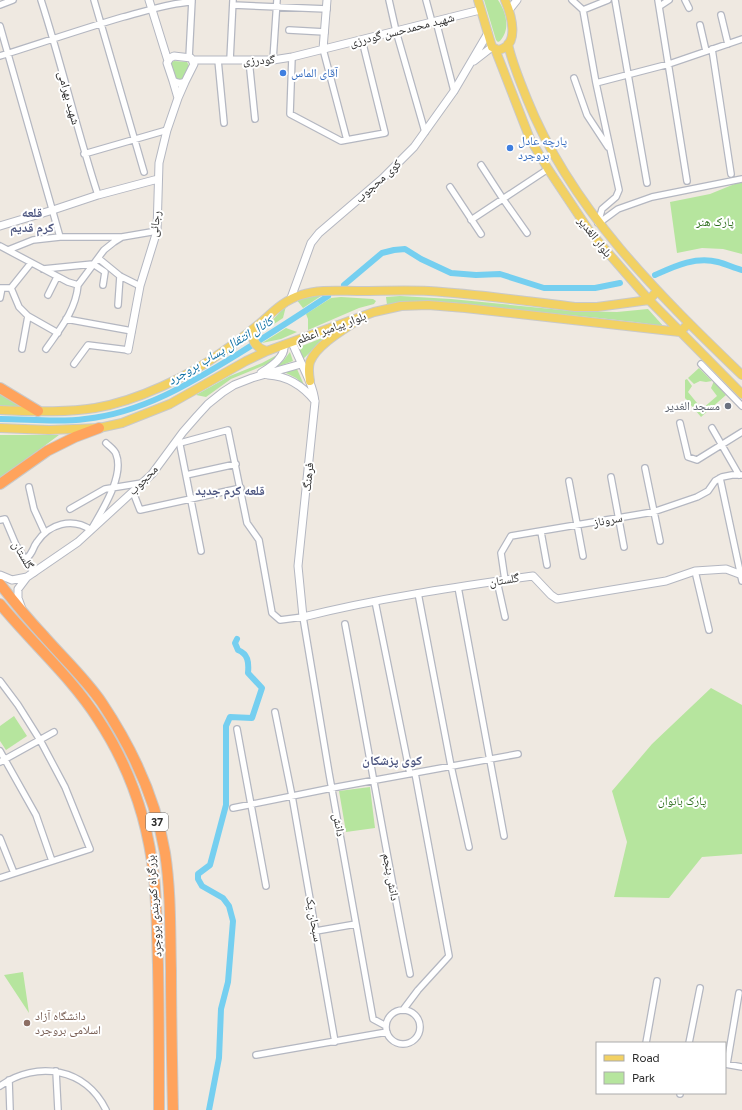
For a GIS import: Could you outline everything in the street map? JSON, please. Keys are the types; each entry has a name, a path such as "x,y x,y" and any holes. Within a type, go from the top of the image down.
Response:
{"highway":[{"path":"0,388 38,411"},
{"path":"0,484 47,451 75,437 99,428"},
{"name":"بزرگراه کمربندی بروجرد","path":"0,584 85,681 102,704 123,738 145,783 154,809 168,878 171,941 173,1110"},
{"name":"بزرگراه کمربندی بروجرد","path":"0,604 90,707 113,745 138,800 151,857 156,898 159,1110"}],"main road":[{"name":"بلوار الغدیر","path":"478,0 488,33 530,139 590,232 649,300 742,394"},
{"path":"494,48 500,50 508,44 511,38 513,26 505,0"},
{"name":"بلوار الغدیر","path":"508,44 512,60 541,131 559,163 598,223 657,291 742,375"},
{"name":"بلوار پیامبر اعظم","path":"0,410 38,411 94,408 110,405 144,394 198,367 224,351 291,298 302,294 317,292 403,290 449,292 575,307 597,307 649,300"},
{"path":"649,300 657,291"},
{"name":"بلوار پیامبر اعظم","path":"0,428 49,430 99,428 122,423 170,404 246,361 267,351 366,315 388,308 401,306 442,306 680,332"},
{"path":"310,381 310,362 317,352 336,335 366,315"},
{"path":"680,332 689,323"},
{"path":"253,329 252,334 254,342 261,349 267,351"}],"street":[{"path":"0,5 13,0"},
{"name":"شهید بهرامی","path":"42,0 54,39 84,154 98,195"},
{"path":"94,0 136,139 144,172"},
{"path":"149,0 178,98"},
{"path":"327,0 323,49 347,140"},
{"path":"388,0 425,132"},
{"path":"426,0 454,91"},
{"path":"509,10 517,0"},
{"path":"572,0 583,10 596,83 619,190 616,197 602,209 598,223"},
{"path":"583,10 608,0"},
{"path":"615,0 647,183"},
{"path":"669,0 659,3 687,181"},
{"path":"685,0 689,8"},
{"path":"0,56 152,9 192,1 191,59 194,64 185,82 179,84 173,81"},
{"path":"230,60 233,2 276,3 327,8"},
{"path":"273,60 276,3"},
{"name":"شهید محمدحسن گودرزی","path":"323,49 480,10"},
{"path":"721,15 728,44"},
{"path":"700,25 709,50 731,174"},
{"path":"0,26 60,237"},
{"path":"289,30 325,32"},
{"name":"کوی محجوب","path":"291,298 312,243 319,233 382,179 414,148 454,91 488,33"},
{"path":"596,83 669,64 742,39"},
{"path":"292,57 290,114 341,141 385,133 362,40"},
{"path":"471,63 494,48"},
{"name":"گودرزی","path":"191,59 273,60 323,49"},
{"path":"168,61 174,56 191,59"},
{"path":"218,60 224,123"},
{"path":"250,60 255,119"},
{"path":"574,78 587,115 611,150"},
{"name":"رجائی","path":"128,350 140,286 157,231 158,163 167,130 185,82"},
{"path":"84,154 167,130"},
{"path":"481,165 527,233"},
{"path":"471,220 548,169"},
{"path":"0,226 98,195 158,179"},
{"path":"598,223 618,209 652,197 742,179"},
{"path":"450,187 481,234"},
{"path":"8,250 33,240 60,237 122,237 157,231"},
{"path":"46,349 58,333 74,305 80,284 93,264 104,250 122,237"},
{"path":"0,246 68,282 80,284"},
{"path":"98,258 120,276 140,286"},
{"path":"11,288 31,262"},
{"path":"43,269 93,264 105,272 103,285"},
{"path":"118,305 120,276"},
{"path":"48,295 58,277"},
{"path":"0,298 1,288 11,288"},
{"path":"11,288 19,307 28,316 58,333"},
{"path":"22,349 28,316"},
{"path":"66,319 132,331"},
{"path":"252,378 277,361 288,344"},
{"name":"فرهنگ","path":"288,344 310,381 315,402 298,566 303,617"},
{"path":"74,364 88,345 128,350"},
{"path":"252,378 301,364"},
{"path":"701,364 742,406"},
{"path":"252,378 268,376 284,378 300,387 315,402"},
{"name":"محجوب","path":"27,577 78,542 152,474 208,404 234,385 252,378"},
{"path":"680,423 688,457 698,460 742,432"},
{"path":"712,428 740,475"},
{"path":"201,550 179,440 228,430 247,523 259,540 272,613 280,620 303,617"},
{"path":"25,560 32,554 35,544 45,533 57,525 65,523 82,525 90,530 108,499 117,472 118,461 116,452 106,443"},
{"path":"186,475 236,464"},
{"path":"645,468 660,541"},
{"path":"740,475 720,478 742,577"},
{"path":"611,477 624,547"},
{"name":"سروناز","path":"505,580 501,552 511,536 542,532 653,512 697,497 708,491 715,481 720,478"},
{"path":"569,481 583,556"},
{"path":"70,509 105,489 142,483"},
{"path":"29,487 34,509 45,533"},
{"path":"133,492 140,510 241,488"},
{"name":"گلستان","path":"0,520 5,519 16,545 34,573"},
{"path":"542,532 547,566"},
{"name":"گلستان","path":"303,617 418,593 533,576 551,596 557,599 666,581 695,571 726,569 742,577"},
{"path":"695,571 709,630"},
{"path":"0,575 16,580 27,577"},
{"path":"23,612 18,598 18,589 27,577"},
{"path":"497,581 504,617"},
{"path":"458,587 491,759 504,836"},
{"path":"418,593 451,766 469,846"},
{"path":"375,601 449,956 418,990 403,1010"},
{"name":"دانش","path":"303,617 373,1019 386,1029"},
{"name":"دانش پنجم","path":"345,624 410,974"},
{"path":"0,682 18,705 40,740 66,787 90,849 0,878"},
{"name":"سبحان یک","path":"275,712 292,796 335,1042"},
{"path":"237,729 266,886"},
{"path":"3,760 54,732"},
{"path":"0,751 3,760 36,815 52,861"},
{"path":"233,808 332,788 518,754"},
{"path":"0,838 14,873"},
{"path":"316,931 356,924"},
{"path":"646,1042 657,980"},
{"path":"689,1042 700,988"},
{"path":"739,993 726,1064 742,1067"},
{"path":"403,1010 408,1011 418,1018 420,1030 415,1040 404,1045 393,1042 386,1029 389,1017 393,1013 403,1010"},
{"path":"256,1055 335,1042 386,1029"},
{"path":"0,1086 8,1080 31,1072 48,1070 63,1072 92,1089 101,1099 106,1110"},
{"path":"56,1071 58,1110"},
{"path":"8,1080 10,1110"}],"green space":[{"path":"484,0 498,0 505,15 505,31 498,42 496,40"},
{"path":"172,62 187,62 189,66 183,79 177,80 175,76 172,66"},
{"name":"پارک هنر","path":"742,181 742,254 723,249 702,248 677,253 670,202 710,194"},
{"path":"324,294 303,308 296,299 305,297"},
{"path":"400,296 451,299 572,311 617,312 648,309 665,328 635,322 446,302 426,301 387,305 386,297"},
{"path":"341,297 373,299 376,301 374,304 359,308 308,330 308,319 306,314 331,298"},
{"path":"286,306 283,318 259,334"},
{"path":"286,328 297,332 281,339 262,343"},
{"path":"327,336 302,360 297,348"},
{"path":"290,352 293,361 274,368 284,360"},
{"path":"277,355 272,362 231,379 206,397 196,395 230,376"},
{"path":"699,368 712,381 700,381 694,384 688,378"},
{"path":"297,369 304,385 296,378 284,372"},
{"path":"687,379 692,386 688,392 702,409 717,396 711,388 714,381 726,395 701,417 685,398 685,380"},
{"path":"0,391 22,406 0,406"},
{"path":"0,435 59,435 0,479"},
{"name":"پارک بانوان","path":"711,688 742,705 742,854 702,857 669,898 614,897 627,842 612,791 652,744"},
{"path":"14,716 27,736 6,750 0,741 0,726"},
{"path":"370,787 375,828 346,832 339,791"},
{"path":"23,972 29,1013 4,975"}],"waterway":[{"name":"کانال انتقال پساب بروجرد","path":"344,285 382,253 405,249 421,259 451,273 476,275 500,274 544,288 595,288 620,283"},
{"name":"کانال انتقال پساب بروجرد","path":"655,275 678,265 702,260 710,260 742,270"},
{"name":"کانال انتقال پساب بروجرد","path":"0,419 54,421 75,420 106,416 146,403 202,376 328,296"},
{"path":"209,1110 219,1058 221,1009 228,982 233,921 229,906 223,898 202,886 198,879 198,874 210,865 226,805 226,726 230,717 252,718 262,688 248,673 247,659 246,656 238,650 235,643 237,639"}],"place":[{"name":"آقای الماس","path":"283,73"},
{"name":"پارچه عادل بروجرد","path":"510,148"},
{"name":"مسجد الغدیر","path":"728,406"},
{"name":"دانشگاه آزاد اسلامی بروجرد","path":"27,1023"}],"district":[{"name":"قلعه کرم قدیم","path":"32,220"},
{"name":"قلعه کرم جدید","path":"230,490"},
{"name":"کوی پزشکان","path":"392,760"}]}
